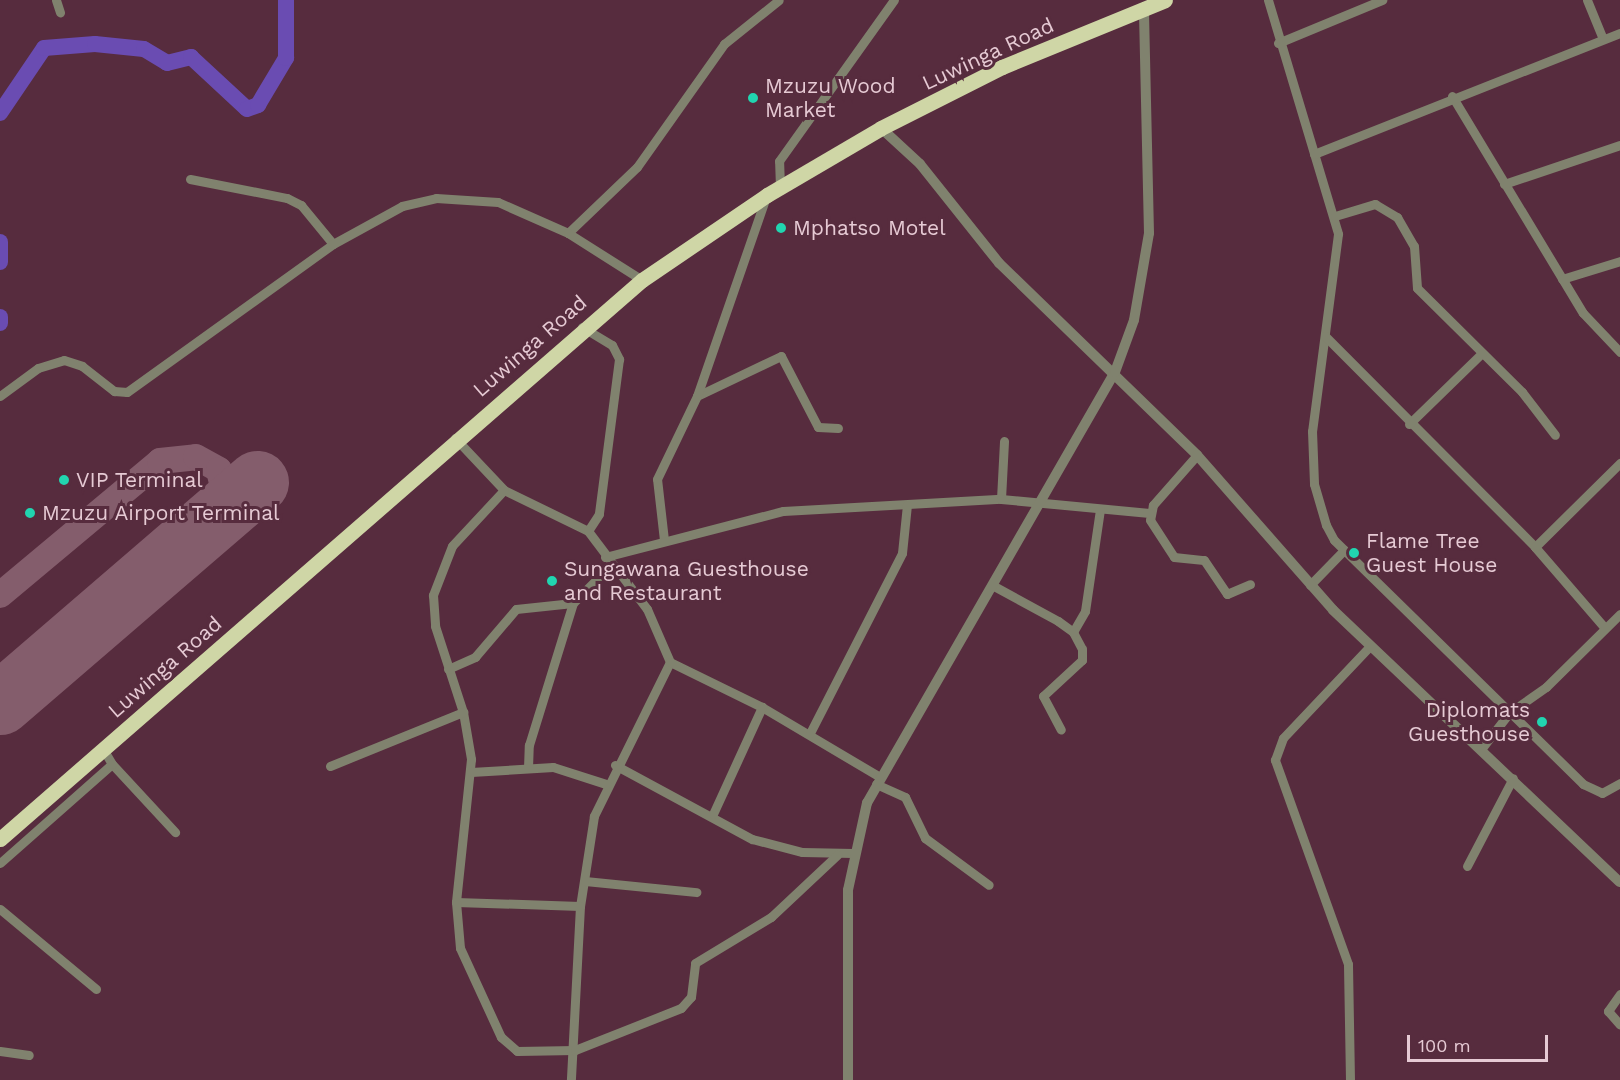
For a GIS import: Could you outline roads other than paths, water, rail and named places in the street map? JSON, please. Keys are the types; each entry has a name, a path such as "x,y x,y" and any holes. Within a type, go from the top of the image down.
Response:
{"highway":[{"name":"Luwinga Road","path":"0,839 582,327 642,280 774,191 881,128 1002,67 1165,0"}],"street":[{"path":"56,0 60,12"},
{"path":"568,233 636,167 724,44 779,0"},
{"path":"664,540 657,479 697,396 774,191 779,161 894,0"},
{"path":"1268,0 1278,43 1335,216 1338,254 1314,390 1314,484 1326,525 1344,550 1509,713 1592,791 1611,792 1620,783"},
{"path":"1278,43 1382,0"},
{"path":"1587,0 1603,39"},
{"path":"848,1080 848,890 853,853 878,780 992,585 1036,500 1115,372 1148,254 1144,8"},
{"path":"1314,154 1452,96 1620,33"},
{"path":"1452,96 1583,313 1620,352"},
{"path":"881,128 920,164 999,263 1115,372 1197,455 1310,585 1370,646 1482,748 1620,882"},
{"path":"1504,184 1620,145"},
{"path":"190,178 287,198 301,206 333,244"},
{"path":"0,396 32,371 64,360 82,366 114,392 127,392 333,244 402,206 464,197 498,202 568,233 642,280"},
{"path":"1335,216 1384,205 1414,246 1418,288 1482,353 1555,435"},
{"path":"1562,279 1620,261"},
{"path":"582,327 612,345 619,359 599,514 588,531"},
{"path":"1324,336 1409,424 1535,547 1605,628"},
{"path":"1409,424 1482,353"},
{"path":"697,396 781,356 818,427 838,428"},
{"path":"455,438 504,490 588,531 610,566 647,609 669,662 810,733 905,797 925,838 989,885"},
{"path":"1000,499 1004,441"},
{"path":"1149,513 1197,455"},
{"path":"1535,547 1620,463"},
{"path":"504,490 462,533 438,577 432,612 463,712 471,771 456,902 460,948 501,1037 517,1051 575,1050 681,1008 691,997 695,963 771,917 837,855"},
{"path":"605,557 772,513 1000,499 1036,500 1149,513"},
{"path":"810,733 902,553 907,505"},
{"path":"1073,632 1085,611 1100,509"},
{"path":"1149,513 1174,557 1204,560 1227,594 1250,584"},
{"path":"1310,585 1344,550"},
{"path":"528,768 529,745 573,603 610,566"},
{"path":"992,585 1073,632 1082,660 1043,696 1061,730"},
{"path":"448,669 475,657 516,609 573,603"},
{"path":"1482,748 1509,713 1546,687 1620,614"},
{"path":"1350,1080 1348,964 1275,760 1283,738 1370,646"},
{"path":"571,1080 575,1050 580,906 594,816 615,765 669,662"},
{"path":"713,814 762,707"},
{"path":"330,766 463,712"},
{"path":"103,749 112,764 175,832"},
{"path":"0,863 112,764"},
{"path":"615,765 713,814 770,846 837,855 853,853"},
{"path":"471,771 553,767 606,784"},
{"path":"1467,866 1513,778"},
{"path":"585,881 696,892"},
{"path":"456,902 580,906"},
{"path":"0,909 96,989"},
{"path":"1620,994 1608,1011 1620,1025"},
{"path":"0,1051 29,1055"}],"waterway":[{"path":"0,113 44,48 95,44 144,49 167,63 191,57 247,109 258,105 286,58 286,0"},
{"path":"0,242 0,262"},
{"path":"0,317 0,323"}],"place":[{"name":"Mzuzu Wood Market","path":"753,98"},
{"name":"Mphatso Motel","path":"781,228"},
{"name":"VIP Terminal","path":"64,480"},
{"name":"Mzuzu Airport Terminal","path":"30,513"},
{"name":"Flame Tree Guest House","path":"1354,553"},
{"name":"Sungawana Guesthouse and Restaurant","path":"552,581"},
{"name":"Diplomats Guesthouse","path":"1542,722"}]}
